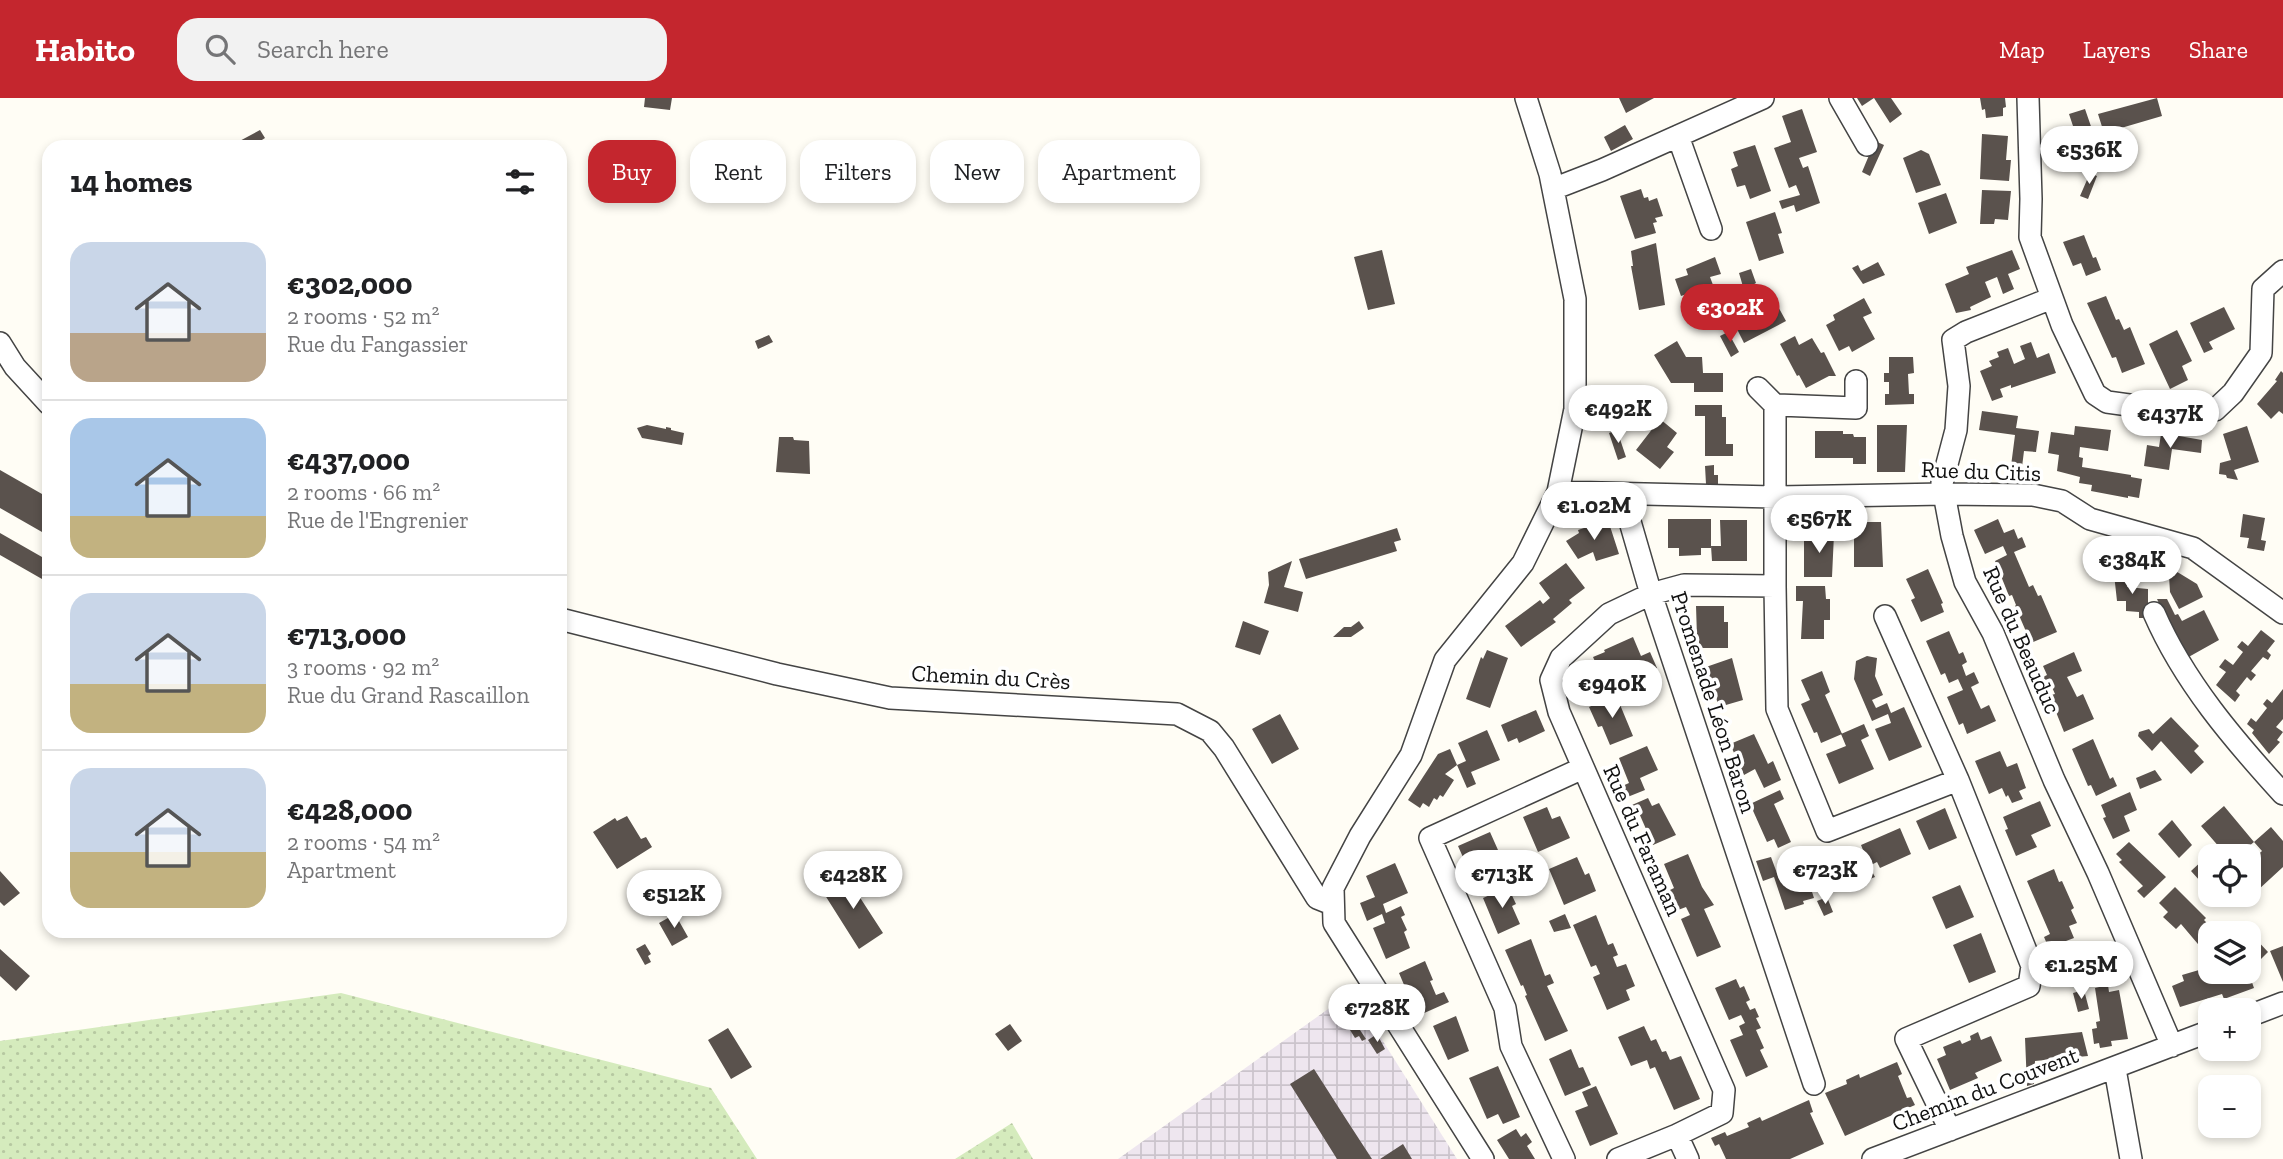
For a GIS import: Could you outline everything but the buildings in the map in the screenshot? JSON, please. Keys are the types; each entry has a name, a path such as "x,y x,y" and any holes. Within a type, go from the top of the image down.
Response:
{"street":[{"path":"1483,1159 1334,923 1332,904 1333,888 1360,836 1411,755 1445,660 1523,563 1558,492 1575,409 1575,299 1553,189 1526,98"},
{"path":"1553,189 1763,98"},
{"path":"1840,98 1867,145"},
{"path":"2028,98 2030,237 2062,326 2095,394 2107,402 2194,414 2215,410 2233,393 2261,352 2263,289 2283,271"},
{"path":"1678,136 1711,229"},
{"name":"Rue du Beauduc","path":"2052,298 1966,332 1953,340 1959,386 1956,430 1942,483 1952,536 1965,582 1993,633 2054,780 2098,873 2172,1046"},
{"path":"0,344 15,367 42,396"},
{"path":"1758,388 1775,405 1856,408 1856,382"},
{"path":"1775,405 1777,709 1827,831 1958,780"},
{"name":"Rue du Citis","path":"1558,492 1774,497 2033,495 2062,501 2091,519 2193,548 2283,613"},
{"name":"Promenade Léon Baron","path":"1622,494 1651,594 1814,1084"},
{"name":"Rue du Faraman","path":"1677,1135 1722,1113 1724,1090 1559,712 1551,680 1561,658 1609,614 1651,594 1684,585 1775,586"},
{"path":"2154,613 2165,639 2198,693 2255,764 2283,794"},
{"path":"1885,616 1958,780 2032,966 2029,986 1906,1039 1950,1130"},
{"name":"Chemin du Crès","path":"567,621 777,674 890,698 1177,714 1210,732 1217,740 1317,898 1332,904"},
{"path":"1564,1159 1511,1046 1505,1008 1430,838 1583,768"},
{"path":"2261,1012 2283,1003"},
{"name":"Chemin du Couvent","path":"1873,1159 2198,1036"},
{"path":"2115,1069 2132,1159"},
{"path":"1618,1159 1677,1135 1688,1159"}],"shaded area":[{"path":"1352,992 1457,1159 1118,1159"}],"green space":[{"path":"341,993 711,1088 757,1159 0,1159 0,1041"},
{"path":"1012,1123 1033,1159 955,1159"}]}
